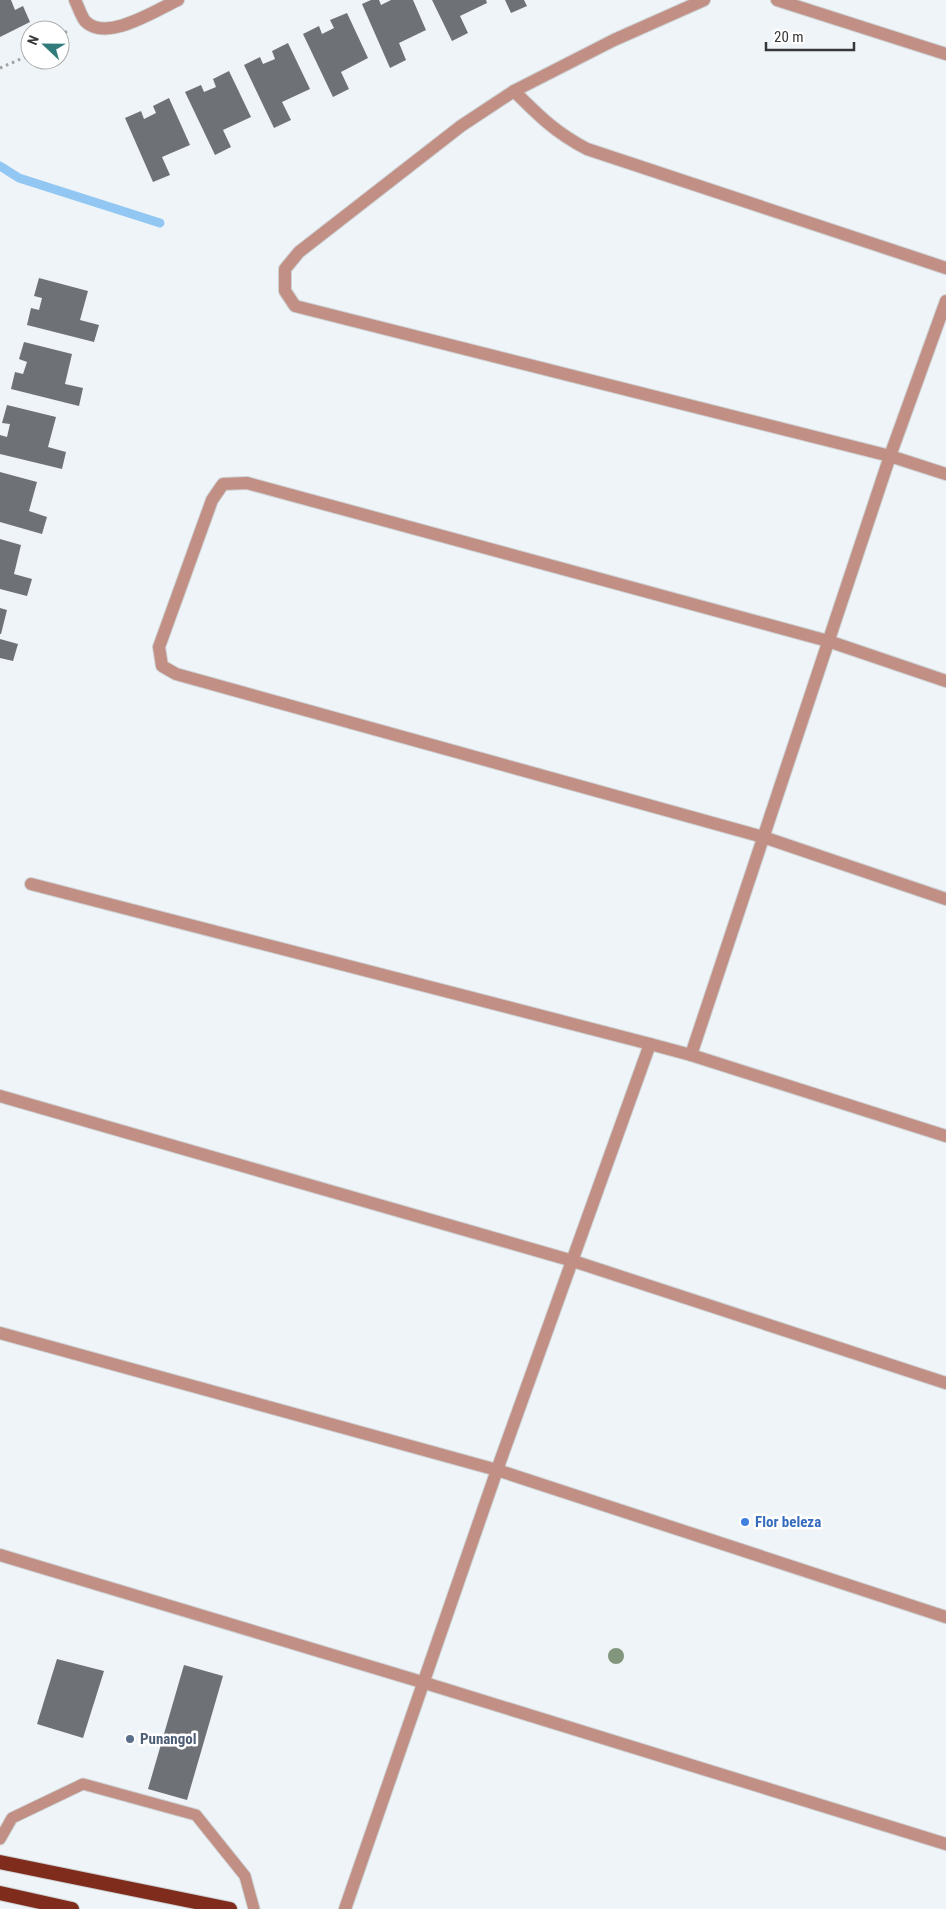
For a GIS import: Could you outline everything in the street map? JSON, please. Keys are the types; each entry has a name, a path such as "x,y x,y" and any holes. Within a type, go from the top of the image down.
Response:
{"highway":[{"path":"0,1862 230,1909"},
{"path":"0,1894 72,1909"}],"street":[{"path":"75,0 85,21 99,29 121,27 178,0"},
{"path":"704,0 614,40 514,91 461,126 299,252 285,269 284,291 295,306 890,456 946,474"},
{"path":"777,0 946,54"},
{"path":"514,91 545,122 566,138 587,149 946,268"},
{"path":"691,1055 890,456 946,301"},
{"path":"946,681 828,641 248,483 223,484 212,500 160,647 162,666 176,674 763,836 946,899"},
{"path":"31,884 691,1055 946,1136"},
{"path":"345,1909 425,1683 497,1470 650,1044"},
{"path":"0,1096 573,1261 946,1383"},
{"path":"0,1333 497,1470 946,1617"},
{"path":"0,1555 425,1683 946,1844"}],"lane":[{"path":"0,1838 12,1818 83,1784 196,1815 245,1876 254,1909"}],"path":[{"path":"0,68 20,59"}],"building":[{"path":"0,0 11,0 15,10 23,6 29,20 20,20 20,27 0,37"},
{"path":"371,0 379,0 381,5 391,0 413,0 426,30 399,43 406,60 390,68 362,4"},
{"path":"432,0 486,0 487,3 460,16 468,33 452,41"},
{"path":"505,0 524,0 527,6 511,13"},
{"path":"347,13 368,58 341,72 349,89 333,97 303,34 319,26 322,34 334,28 330,20"},
{"path":"288,43 310,89 282,102 291,120 274,128 244,65 260,57 263,64 275,59 272,51"},
{"path":"229,71 251,117 223,130 231,147 215,155 185,92 201,85 204,92 216,87 213,79"},
{"path":"169,98 190,145 162,157 170,175 153,182 125,118 141,111 144,119 156,113 153,106"},
{"path":"39,278 88,291 80,320 99,325 94,342 27,325 31,308 39,310 42,298 34,296"},
{"path":"24,342 72,354 65,384 83,388 79,406 11,389 15,372 23,374 27,362 19,359"},
{"path":"7,405 56,417 48,447 66,452 62,469 0,454 0,435 7,437 10,424 2,423"},
{"path":"0,472 37,482 29,511 47,517 42,534 0,522"},
{"path":"0,539 21,545 14,574 32,579 27,596 0,589"},
{"path":"0,608 7,610 1,634 0,634"},
{"path":"0,639 18,644 13,661 0,658"},
{"path":"57,1659 104,1671 83,1738 37,1724"},
{"path":"184,1665 223,1676 187,1800 148,1789"}],"waterway":[{"path":"0,166 19,178 160,223"}],"place":[{"name":"Flor beleza","path":"745,1522"},
{"name":"Punangol","path":"130,1739"}]}
